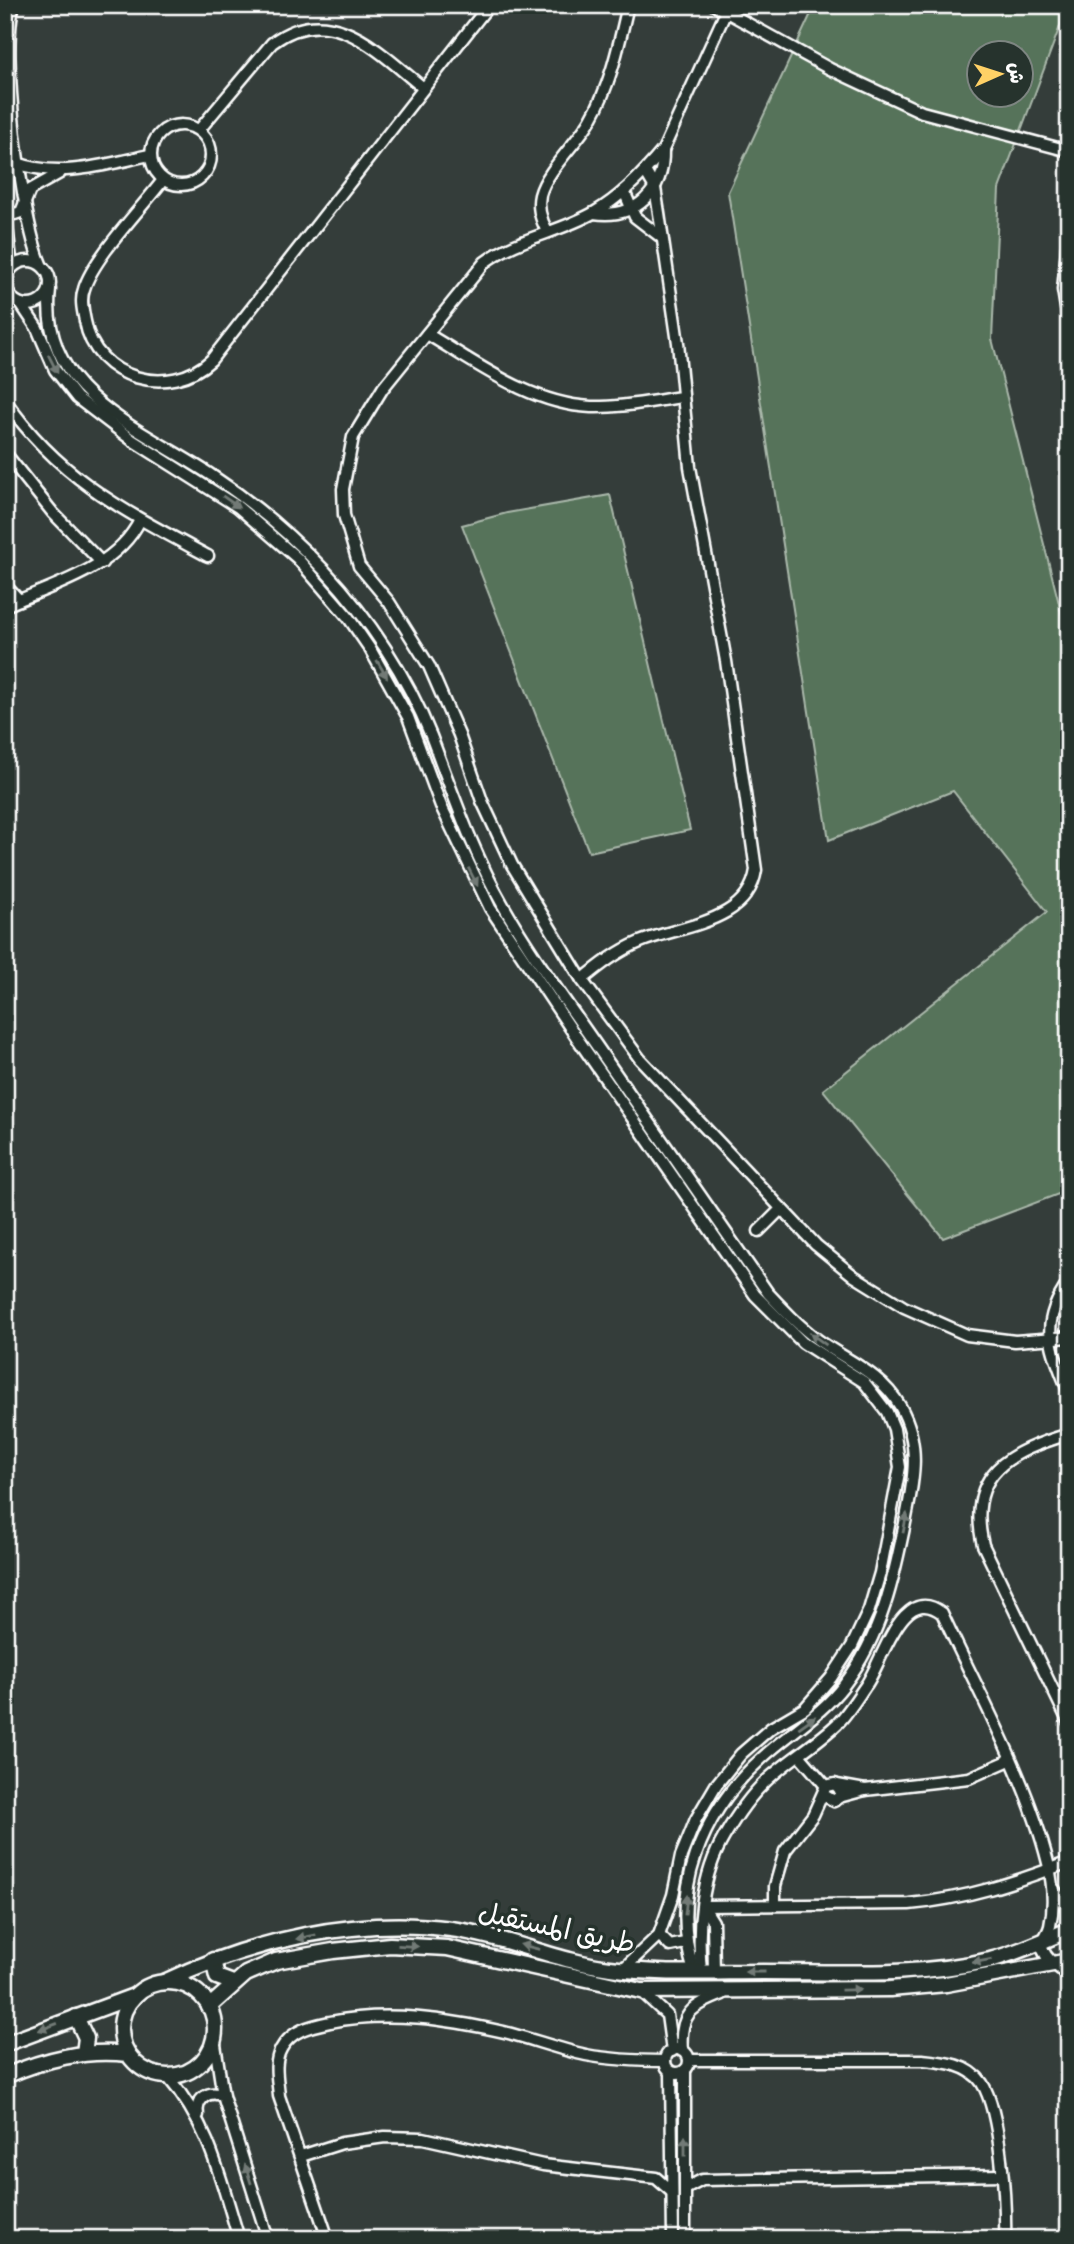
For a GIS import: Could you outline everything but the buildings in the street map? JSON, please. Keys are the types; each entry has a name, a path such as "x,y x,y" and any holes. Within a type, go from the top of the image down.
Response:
{"main road":[{"name":"طريق المستقبل","path":"164,1982 213,1960 304,1937 391,1926 451,1929 623,1969 703,1972 890,1971 945,1967 1012,1953 1069,1930"},
{"name":"طريق المستقبل","path":"209,2007 233,1983 276,1961 390,1945 447,1948 641,1991 890,1989 1000,1975 1062,1963"},
{"path":"1000,1975 1010,1963 1012,1953"},
{"path":"213,1960 217,1977 233,1983"},
{"path":"5,2043 164,1982 185,1985 202,1998 213,2017 214,2038 197,2065 188,2071 167,2076 149,2072 128,2054 123,2042 122,2017 135,1995"},
{"path":"76,2017 84,2030 84,2053"},
{"path":"5,2076 43,2060 84,2053 128,2054"}],"street":[{"path":"14,5 6,40 17,163 32,240 41,264 51,280 49,322 64,361 83,388 114,417 210,474 272,520 327,574 368,624 414,701 475,851 503,906 587,1031 768,1293 792,1319 819,1341 869,1371 886,1387 909,1425 915,1470 895,1577 877,1628 844,1685 817,1716 759,1760 713,1816 695,1856 685,1899 685,1943 703,1972"},
{"path":"163,180 92,271 83,290 82,309 94,346 106,361 122,373 141,380 160,382 190,374 211,360 422,87 489,5"},
{"path":"547,231 541,220 540,196 544,184 581,136 601,99 615,58 628,5"},
{"path":"714,5 727,9 884,96 922,112 1069,151"},
{"path":"727,9 663,150 645,171 594,213 503,248 485,262 383,388 353,437 343,489 350,541 359,566 389,603 429,666 459,736 482,802 512,865 582,980 645,1066 816,1245 854,1276 904,1307 967,1335 1015,1341 1069,1337"},
{"path":"199,130 272,43 282,34 307,23 334,23 346,28 422,87"},
{"path":"189,125 199,130 205,137 211,155 205,173 199,180 181,186 163,180 154,169 150,155 155,139 168,127 189,125"},
{"path":"594,213 619,214 631,210 655,188 661,176 663,150"},
{"path":"17,163 44,171 64,171 150,155"},
{"path":"64,171 37,184 25,200 21,212 15,214 5,210 9,271 6,287 37,328 55,370 77,398 132,440 206,485 248,515 297,558 348,617 377,660 408,717 450,827 489,908 755,1296 803,1343 864,1382 887,1412 899,1448 900,1467 880,1573 869,1610 852,1646 831,1678 805,1708 771,1728 741,1754 716,1785 696,1819 681,1856 673,1895 659,1935 623,1969"},
{"path":"582,980 599,965 638,943 728,913 749,894 754,880 755,861 728,675 698,522 678,344 655,188 645,171"},
{"path":"624,191 631,210 641,223 661,237"},
{"path":"1069,228 1063,290 1069,326"},
{"path":"9,271 31,260 41,264"},
{"path":"5,306 42,301 50,289"},
{"path":"427,334 522,389 557,402 613,406 682,397"},
{"path":"5,400 41,447 88,488 140,520 208,556"},
{"path":"5,453 53,513 102,562"},
{"path":"5,606 102,562 125,545 140,520"},
{"path":"5,585 19,600"},
{"path":"577,1038 587,1031"},
{"path":"759,1231 781,1209"},
{"path":"1069,1282 1057,1299 1049,1340 1069,1393"},
{"path":"1069,1434 1023,1449 1000,1465 984,1489 979,1507 978,1527 983,1545 1069,1723"},
{"path":"703,1972 713,1922 704,1906 709,1876 723,1838 765,1782 839,1722 874,1674 904,1615 925,1605 933,1606 942,1613 1010,1760 1054,1889 1069,1911"},
{"path":"800,1756 838,1799"},
{"path":"829,1789 864,1790 969,1778 1010,1760"},
{"path":"829,1789 828,1800 864,1790"},
{"path":"775,1904 775,1886 785,1851 829,1789"},
{"path":"813,1815 838,1799"},
{"path":"704,1906 909,1904 942,1901 1011,1884 1069,1862"},
{"path":"1054,1889 1051,1923 1042,1942 1048,1959 1062,1963 1069,1976"},
{"path":"659,1935 670,1946 685,1943"},
{"path":"641,1991 667,2015 677,2051 687,2065 685,2239"},
{"path":"328,2239 279,2096 276,2061 281,2048 306,2027 383,2015 420,2017 506,2033 546,2046 623,2061 665,2061 677,2051 684,2020 696,2004 727,1992"},
{"path":"214,2038 223,2096 268,2239"},
{"path":"665,2061 671,2072 673,2239"},
{"path":"671,2072 687,2065 950,2062 969,2071 981,2082 989,2100 1002,2175 1005,2239"},
{"path":"167,2076 198,2116"},
{"path":"223,2096 217,2093 203,2097 197,2109 239,2239"},
{"path":"301,2156 342,2143 385,2137 423,2138 543,2165 656,2178 673,2192"},
{"path":"656,2178 673,2163"},
{"path":"685,2168 702,2180"},
{"path":"685,2189 702,2180 1002,2175"}],"green space":[{"path":"815,5 1068,5 1036,90 1036,38 965,38 965,108 1029,108 999,189 992,339 1069,643 1069,1190 943,1238 823,1090 1047,912 953,791 829,840 728,192"},
{"path":"610,495 690,830 589,852 462,525 507,513"}]}
